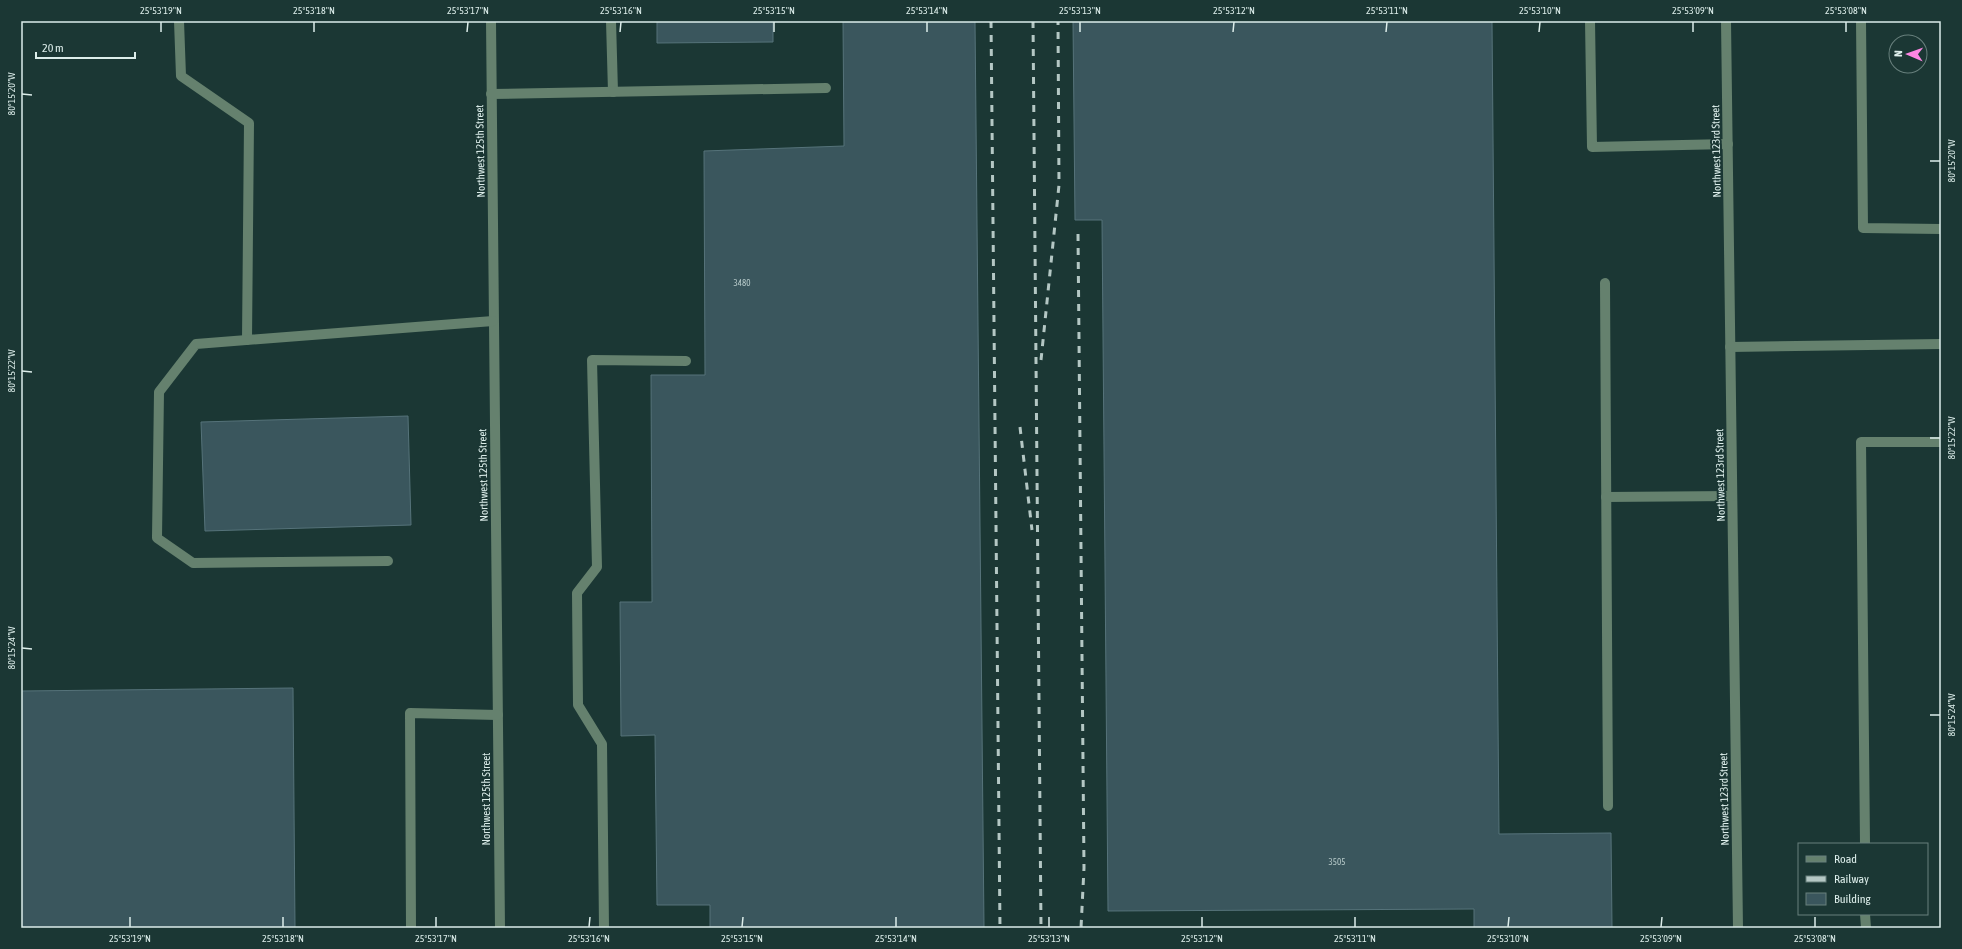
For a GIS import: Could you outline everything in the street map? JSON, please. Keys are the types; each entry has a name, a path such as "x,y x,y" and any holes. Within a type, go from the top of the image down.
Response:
{"street":[{"path":"179,21 181,76 249,123 247,340"},
{"name":"Northwest 125th Street","path":"491,21 500,928"},
{"path":"611,21 613,92"},
{"path":"1590,21 1592,147 1728,144"},
{"name":"Northwest 123rd Street","path":"1726,21 1738,928"},
{"path":"1861,21 1863,228 1941,229"},
{"path":"491,94 826,88"},
{"path":"1605,283 1608,806"},
{"path":"388,561 193,563 157,538 160,392 196,344 493,321"},
{"path":"1730,347 1941,344"},
{"path":"604,928 602,744 578,705 576,593 597,567 592,360 686,361"},
{"path":"1865,843 1861,442 1941,442"},
{"path":"1606,497 1732,496"},
{"path":"411,928 410,714 498,715"},
{"path":"1865,915 1866,928"}],"building":[{"path":"657,21 773,21 773,42 657,43"},
{"path":"843,21 975,21 984,928 710,928 710,905 657,905 655,735 621,736 620,602 652,602 651,375 705,375 704,151 844,146"},
{"path":"1073,21 1492,21 1499,834 1611,833 1612,928 1474,928 1474,909 1108,911 1102,220 1075,220"},
{"path":"408,416 411,525 205,531 201,422"},
{"path":"293,688 295,928 21,928 21,691"}],"railway":[{"path":"991,21 1000,928"},
{"path":"1033,21 1041,928"},
{"path":"1041,360 1059,185 1058,21"},
{"path":"1078,234 1084,868 1081,928"},
{"path":"1020,427 1032,530"}]}
